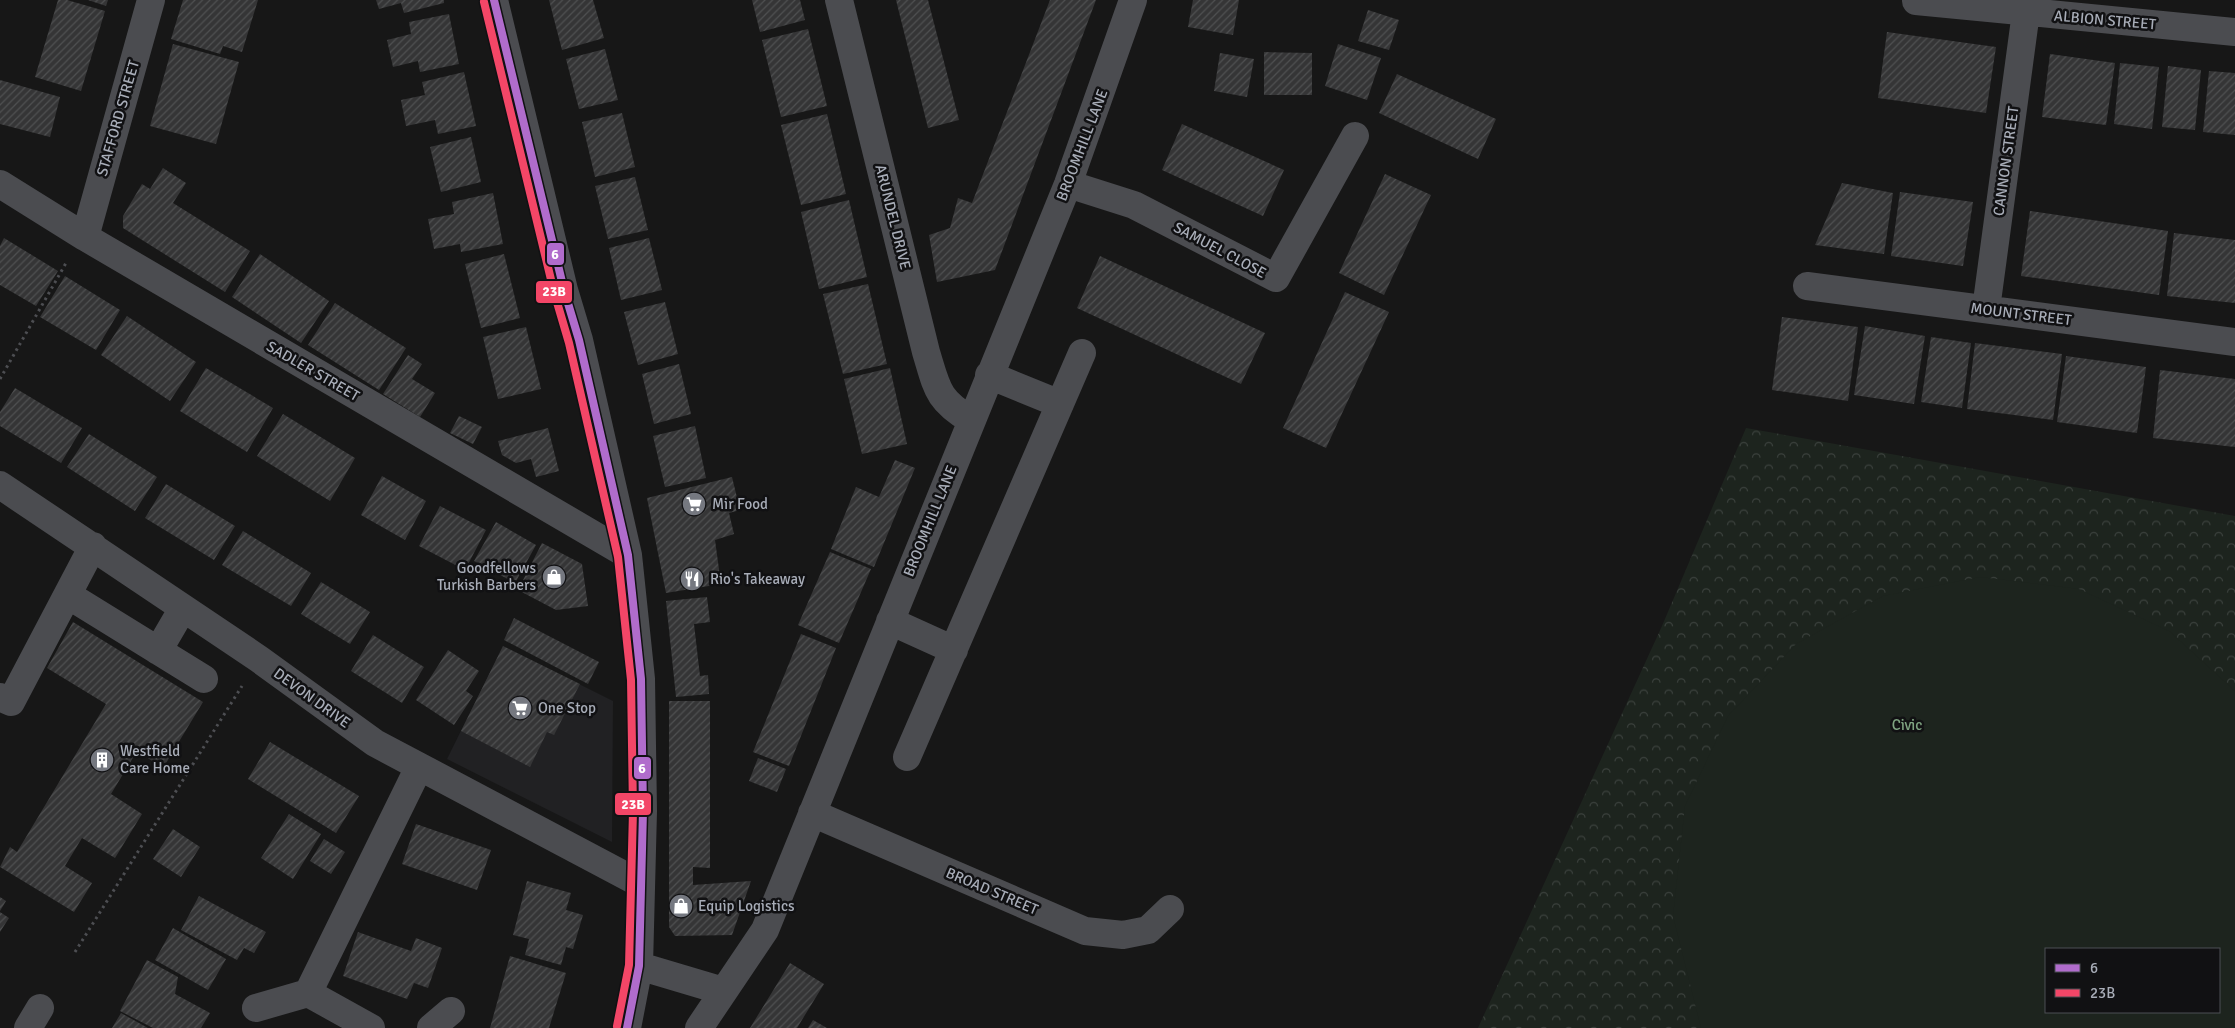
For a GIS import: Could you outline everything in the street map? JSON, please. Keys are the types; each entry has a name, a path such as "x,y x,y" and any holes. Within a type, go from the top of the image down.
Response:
{"street":[{"name":"STAFFORD STREET","path":"84,236 151,0"},
{"path":"494,0 564,290 579,340 628,555 641,679 643,811 639,966 627,1028"},
{"name":"ARUNDEL DRIVE","path":"839,0 926,352 938,391 951,408 971,420"},
{"name":"BROOMHILL LANE","path":"699,1028 764,930 1068,184 1133,0"},
{"name":"ALBION STREET","path":"1916,1 2235,32"},
{"name":"CANNON STREET","path":"1986,309 2026,12"},
{"name":"SAMUEL CLOSE","path":"1068,184 1134,204 1276,278 1355,136"},
{"name":"SADLER STREET","path":"0,184 84,236 628,555"},
{"name":"MOUNT STREET","path":"1807,286 2235,342"},
{"path":"907,757 1082,353"},
{"path":"989,375 1060,404"},
{"name":"DEVON DRIVE","path":"0,485 259,659 375,743 641,884"},
{"path":"0,696 11,702 93,546"},
{"path":"68,595 204,679"},
{"path":"158,650 183,608"},
{"path":"890,621 954,650"},
{"path":"308,993 419,767"},
{"name":"BROAD STREET","path":"812,813 1085,931 1123,936 1148,930 1170,910"},
{"path":"639,966 723,991"},
{"path":"256,1008 308,993 370,1028"}],"path":[{"path":"0,379 84,236"},
{"path":"75,952 259,659"}],"shaded area":[{"path":"503,646 613,701 612,842 447,759"}],"green space":[{"name":"Civic","path":"1746,428 2235,516 2235,1028 1478,1028 1662,626"},
{"name":"Civic","path":"1980,577 2079,589 2169,631 2235,691 2235,1028 1701,1028 1673,916 1685,806 1728,716 1796,644 1883,596"}],"building":[{"path":"58,0 67,0 105,11 81,91 35,77"},
{"path":"88,0 108,0 106,6"},
{"path":"183,0 258,0 242,52 223,46 220,54 171,39"},
{"path":"376,0 444,0 444,3 404,13 401,3 379,9"},
{"path":"549,0 593,0 604,38 562,50"},
{"path":"752,0 800,0 805,20 760,32"},
{"path":"896,0 928,0 959,120 928,128"},
{"path":"1050,0 1096,0 995,270 937,282 929,235 950,228 958,198 972,203"},
{"path":"1193,0 1239,0 1233,35 1188,27"},
{"path":"1368,10 1399,20 1389,50 1358,41"},
{"path":"449,14 459,64 420,72 418,61 393,67 387,40 411,34 409,22"},
{"path":"808,29 827,106 781,117 762,40"},
{"path":"1887,32 1996,47 1986,113 1878,98"},
{"path":"173,44 239,62 216,144 150,126"},
{"path":"1338,44 1381,58 1367,100 1325,86"},
{"path":"605,49 618,100 579,109 566,59"},
{"path":"1264,52 1312,53 1312,95 1264,95"},
{"path":"1220,53 1254,59 1247,97 1214,91"},
{"path":"2050,54 2115,63 2106,125 2042,117"},
{"path":"2120,63 2159,67 2152,129 2114,124"},
{"path":"2168,66 2201,70 2195,130 2162,127"},
{"path":"2209,71 2235,73 2235,135 2203,132"},
{"path":"464,72 476,126 438,134 435,120 406,126 401,100 425,95 422,82"},
{"path":"1397,74 1496,119 1478,159 1379,113"},
{"path":"0,80 60,97 50,137 0,124"},
{"path":"622,113 635,167 595,177 582,122"},
{"path":"827,114 846,194 801,205 781,125"},
{"path":"1182,124 1284,170 1263,216 1162,170"},
{"path":"471,137 481,182 441,192 430,147"},
{"path":"163,168 186,183 173,203 250,251 225,292 123,228 123,216 142,184 150,189"},
{"path":"1385,174 1431,195 1384,295 1339,273"},
{"path":"635,177 648,230 608,239 595,186"},
{"path":"1842,183 1893,193 1884,254 1815,245"},
{"path":"1900,192 1973,202 1963,266 1891,256"},
{"path":"493,193 503,244 461,252 460,244 434,249 428,219 454,214 452,202"},
{"path":"849,200 867,277 819,289 801,212"},
{"path":"2030,211 2168,231 2159,295 2021,276"},
{"path":"2174,233 2235,240 2235,303 2167,296"},
{"path":"4,238 58,271 36,306 0,285 0,246"},
{"path":"649,238 662,290 621,300 609,248"},
{"path":"260,254 329,301 301,343 232,297"},
{"path":"504,254 520,318 481,328 465,264"},
{"path":"1100,256 1265,333 1241,384 1077,308"},
{"path":"65,276 120,310 96,350 40,317"},
{"path":"868,284 887,364 843,374 823,294"},
{"path":"1345,292 1389,312 1326,448 1283,428"},
{"path":"665,302 678,354 638,365 624,312"},
{"path":"335,303 406,348 379,390 308,345"},
{"path":"127,316 196,362 170,401 101,355"},
{"path":"1782,317 1858,327 1848,401 1772,390"},
{"path":"1865,326 1925,336 1914,404 1854,395"},
{"path":"526,327 541,389 498,399 483,337"},
{"path":"1931,337 1971,343 1962,408 1921,402"},
{"path":"1975,343 2062,354 2053,420 1967,409"},
{"path":"408,355 422,364 412,379 435,393 420,417 383,394"},
{"path":"2066,356 2146,367 2137,433 2057,422"},
{"path":"679,364 691,414 654,424 642,374"},
{"path":"206,368 273,408 247,452 180,411"},
{"path":"890,368 907,444 862,454 844,379"},
{"path":"2160,370 2235,379 2235,447 2153,438"},
{"path":"15,388 82,428 61,463 0,426 0,412"},
{"path":"283,414 355,458 330,501 257,456"},
{"path":"459,416 482,427 473,444 450,433"},
{"path":"695,426 706,478 665,487 653,436"},
{"path":"548,428 559,471 536,477 531,459 516,463 502,455 498,441"},
{"path":"89,434 157,477 135,511 67,467"},
{"path":"895,460 915,468 874,567 831,549 856,487 879,497"},
{"path":"382,476 426,501 405,540 361,515"},
{"path":"732,477 740,510 729,513 734,534 715,540 721,584 666,593 647,498"},
{"path":"166,484 235,526 214,560 145,518"},
{"path":"440,506 486,530 465,570 419,546"},
{"path":"496,522 536,545 515,583 474,561"},
{"path":"243,531 311,573 291,606 222,565"},
{"name":"Goodfellows Turkish Barbers","path":"542,543 582,564 588,606 556,610 518,590"},
{"path":"830,552 871,569 839,643 798,625"},
{"path":"321,582 370,612 350,644 301,614"},
{"path":"707,597 710,622 694,624 700,676 708,675 709,694 676,697 666,601"},
{"path":"514,618 599,662 588,684 504,640"},
{"name":"Westfield Care Home","path":"73,622 203,702 163,768 137,751 111,794 142,814 115,858 82,838 65,866 92,883 74,912 0,867 10,847 17,852 106,704 47,668"},
{"path":"801,634 836,648 789,766 753,752"},
{"path":"373,635 424,667 402,703 351,671"},
{"name":"One Stop","path":"503,646 580,684 554,735 547,732 530,767 461,731"},
{"path":"448,650 479,671 466,691 473,696 454,725 416,700"},
{"path":"669,701 710,701 710,868 693,867 693,885 751,881 732,935 675,936 669,927"},
{"path":"270,742 359,796 336,833 248,779"},
{"path":"758,758 786,769 777,792 749,781"},
{"path":"289,814 321,834 293,879 261,858"},
{"path":"416,824 491,850 477,890 402,864"},
{"path":"173,829 200,847 181,877 153,859"},
{"path":"324,839 345,852 331,874 310,861"},
{"path":"527,881 571,893 566,910 583,915 573,949 566,947 561,965 525,955 529,939 513,935"},
{"path":"199,896 266,932 254,953 244,948 237,960 181,930"},
{"path":"0,897 6,901 0,911"},
{"path":"0,912 9,918 0,932"},
{"path":"173,928 226,959 208,990 155,960"},
{"path":"358,932 411,951 416,938 442,948 428,988 414,983 407,999 343,976"},
{"path":"510,956 566,973 549,1028 490,1028"},
{"path":"147,960 178,977 175,994 210,1013 201,1028 153,1028 120,1011"},
{"path":"790,963 824,984 797,1028 750,1028"},
{"path":"121,1013 148,1028 112,1028"},
{"path":"813,1020 827,1028 808,1028"}],"transit line":[{"name":"6","path":"494,0 564,290 579,340 628,555 641,679 643,811 639,966 627,1028"},
{"name":"23B","path":"484,2 554,292 569,343 618,557 631,680 633,811 629,965 617,1026"}],"place":[{"name":"Mir Food","path":"694,504"},
{"name":"Goodfellows Turkish Barbers","path":"554,577"},
{"name":"Rio's Takeaway","path":"692,579"},
{"name":"One Stop","path":"520,708"},
{"name":"Westfield Care Home","path":"102,760"},
{"name":"Equip Logistics","path":"681,906"}]}
